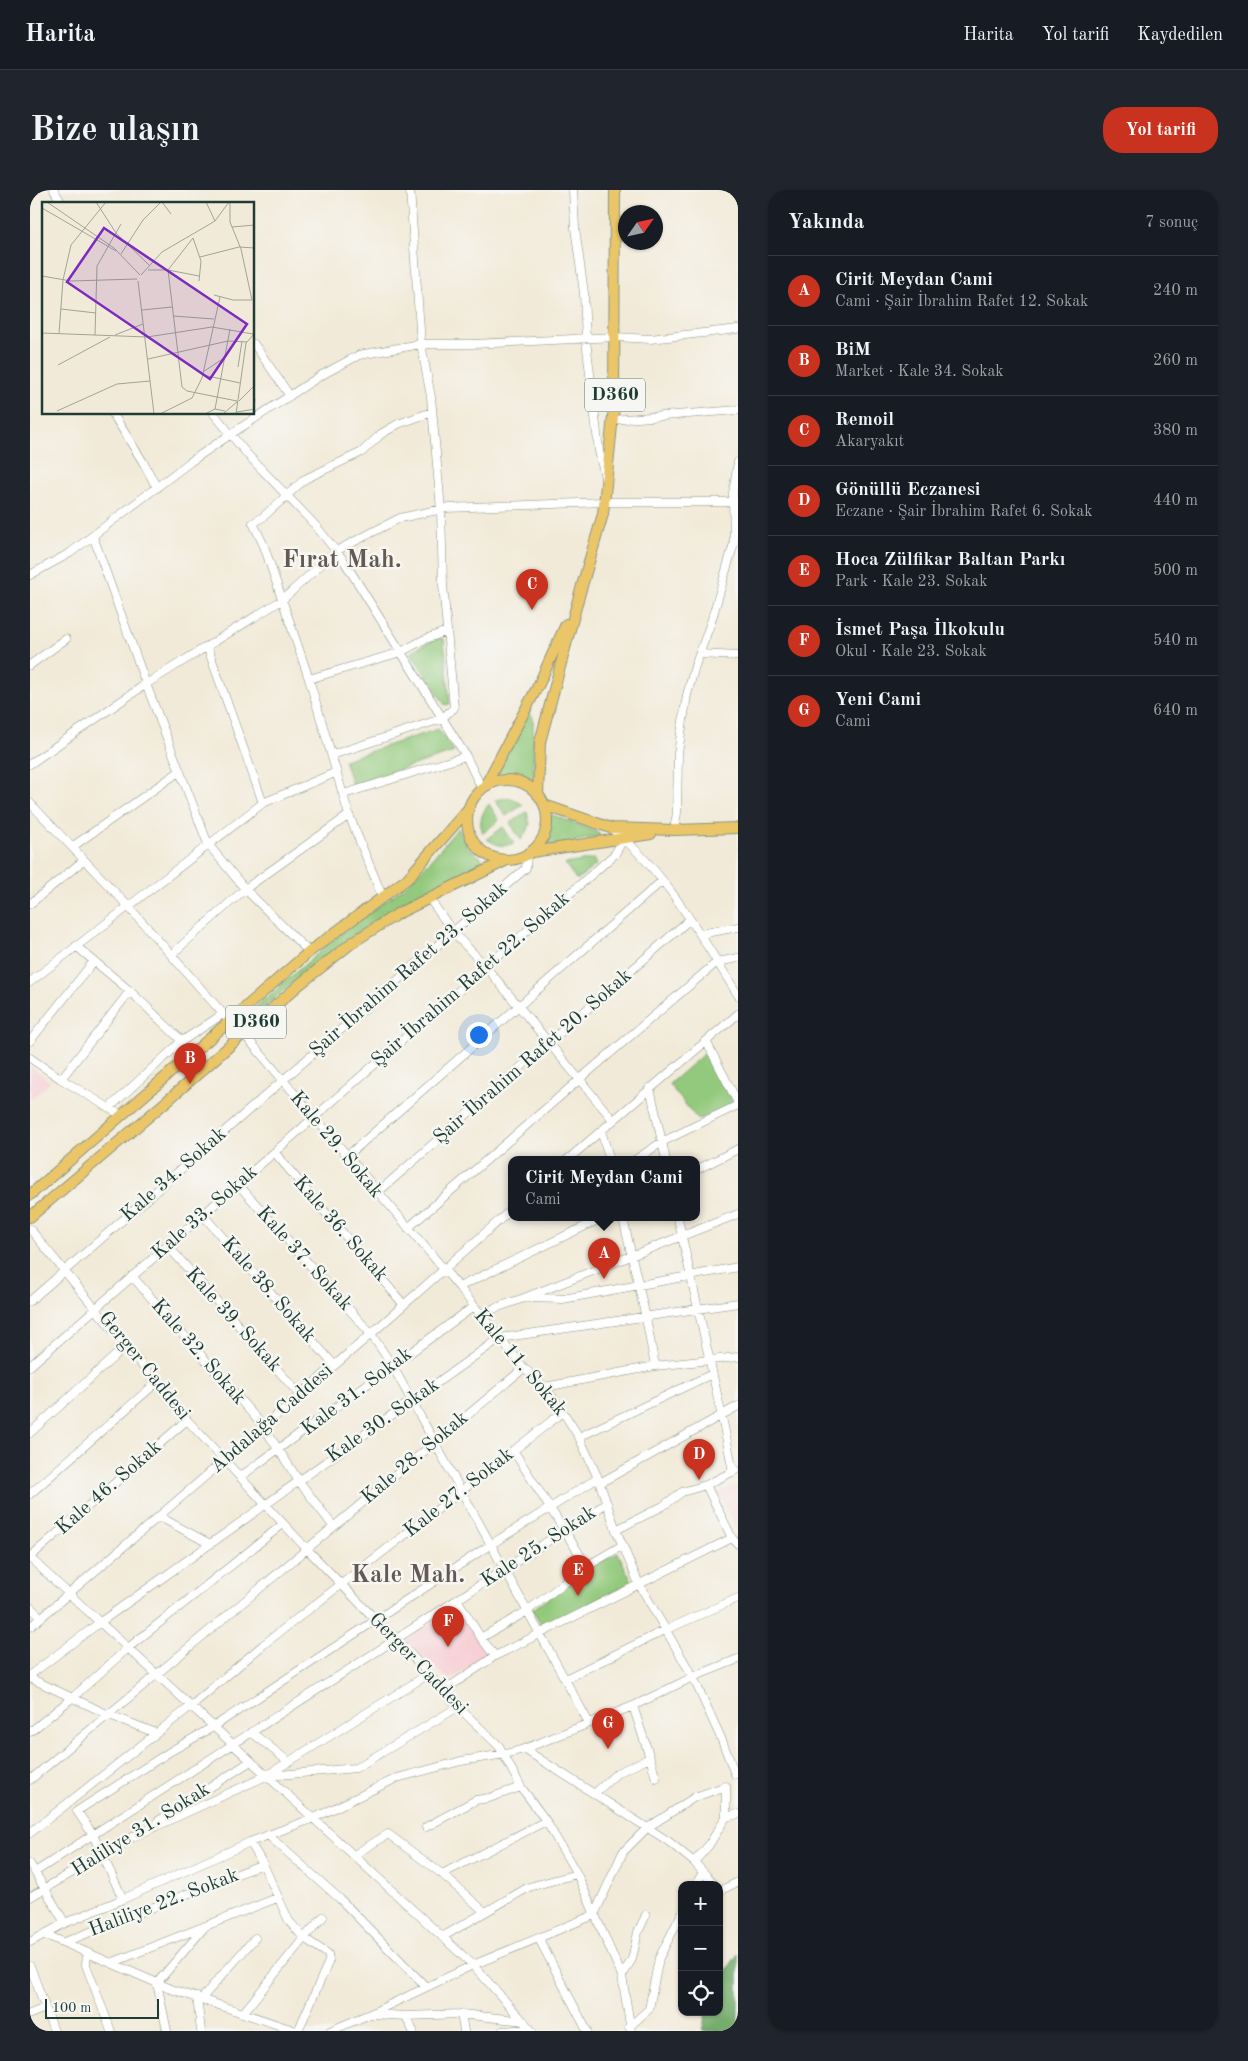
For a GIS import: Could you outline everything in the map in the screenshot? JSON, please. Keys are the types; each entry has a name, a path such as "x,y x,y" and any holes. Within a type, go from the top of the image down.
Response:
{"main road":[{"name":"D360","path":"538,795 540,742 603,514 613,420 616,190"},
{"name":"D360","path":"484,788 538,684 579,596"},
{"path":"530,854 539,844 547,826 544,805 538,795 530,787 513,781 496,782 476,794 469,808 468,829 478,848 495,859 506,861 517,860 530,854 674,830"},
{"path":"544,805 610,828 674,830 738,828"},
{"name":"D360","path":"30,1195 121,1115 227,1017 309,952 407,879 469,808"},
{"name":"D360","path":"30,1217 243,1033 352,942 399,913 506,861"}],"street":[{"path":"54,190 61,202"},
{"path":"332,755 441,718 454,708 443,585 441,510 432,412 421,344 410,190"},
{"path":"573,190 575,228 584,293 586,340 599,451 606,484"},
{"path":"31,573 70,553 231,434 320,376 359,355 421,344 586,340 615,337 650,339 738,329"},
{"path":"255,345 290,396"},
{"path":"613,420 738,410"},
{"path":"383,898 349,815 309,679 264,546 253,523 263,517 305,479 362,452 382,434 398,424 432,412"},
{"path":"114,415 157,488"},
{"path":"215,415 247,454 316,526 336,551 466,756 484,788"},
{"path":"674,830 677,813 678,753 687,695 734,543 738,462"},
{"path":"30,764 146,684 282,600 336,551 400,518 441,510 604,502 736,502"},
{"path":"93,536 146,684 208,844 245,889 309,952"},
{"path":"309,679 401,652 423,640 447,631"},
{"path":"30,665 66,639"},
{"path":"207,646 263,803"},
{"path":"700,654 738,656"},
{"path":"344,794 466,756"},
{"path":"72,847 180,771"},
{"path":"30,982 263,803 337,772"},
{"name":"Kale 29. Sokak","path":"30,803 128,906 243,1033 442,1269"},
{"path":"171,955 245,889 349,815"},
{"path":"610,828 624,838 662,881 700,934 738,995"},
{"name":"Şair İbrahim Rafet 22. Sokak","path":"314,1119 615,854 624,838"},
{"name":"Şair İbrahim Rafet 23. Sokak","path":"282,1081 526,868 530,854"},
{"path":"30,904 84,860"},
{"path":"346,1157 662,881"},
{"path":"429,898 453,932 486,967 613,1120"},
{"name":"Şair İbrahim Rafet 20. Sokak","path":"377,1193 689,920"},
{"path":"700,934 738,927"},
{"path":"76,946 130,991 182,1041"},
{"path":"408,1228 717,962 738,958"},
{"path":"30,1041 94,961"},
{"path":"61,1079 130,991"},
{"path":"572,1156 738,1014"},
{"path":"110,1108 182,1041 227,1017"},
{"path":"641,1156 662,1142 738,1104 706,1041"},
{"path":"30,1058 121,1115"},
{"name":"Kale 34. Sokak","path":"30,1301 282,1081"},
{"path":"650,1088 665,1156"},
{"name":"Kale 33. Sokak","path":"30,1366 238,1183 314,1119"},
{"path":"601,1131 609,1156"},
{"path":"700,1168 738,1149"},
{"name":"Kale 36. Sokak","path":"275,1153 404,1304"},
{"name":"Kale 37. Sokak","path":"238,1183 371,1334 392,1365 460,1493 504,1568 589,1723"},
{"name":"Abdalağa Caddesi","path":"30,1627 371,1334 508,1212"},
{"path":"479,1314 738,1214"},
{"name":"Kale 38. Sokak","path":"203,1215 334,1365"},
{"path":"459,1287 596,1221"},
{"path":"624,1221 639,1284 655,1366"},
{"path":"616,1530 663,1506 682,1492 706,1485 736,1471 697,1309 679,1221"},
{"name":"Gerger Caddesi","path":"30,1228 187,1420 342,1586 396,1638 427,1675 500,1746 521,1787 546,1821 577,1874 622,1976 630,2029"},
{"name":"Kale 39. Sokak","path":"167,1246 300,1394"},
{"path":"524,1298 563,1299 738,1267"},
{"name":"Kale 11. Sokak","path":"442,1269 459,1287 473,1307 524,1368 545,1386 579,1437 599,1480 616,1530 639,1584 693,1678 737,1772"},
{"name":"Kale 32. Sokak","path":"132,1276 262,1426 298,1481 333,1526"},
{"path":"500,1338 738,1304"},
{"name":"Kale 31. Sokak","path":"240,1477 473,1307"},
{"name":"Kale 30. Sokak","path":"30,1676 99,1623 500,1338"},
{"path":"30,1433 127,1345"},
{"path":"545,1386 655,1366 738,1357"},
{"name":"Kale 28. Sokak","path":"30,1780 106,1714 524,1368"},
{"path":"579,1437 712,1374"},
{"path":"30,1494 157,1382"},
{"path":"77,1811 171,1751 214,1727 490,1545 550,1508 738,1406"},
{"name":"Kale 27. Sokak","path":"30,1833 191,1706 263,1645 342,1586 563,1412"},
{"name":"Kale 46. Sokak","path":"30,1557 187,1420"},
{"path":"513,1450 586,1566"},
{"path":"443,1691 495,1656 639,1584 735,1541 706,1485"},
{"name":"Kale 25. Sokak","path":"35,1872 504,1568 607,1504"},
{"path":"160,1517 210,1544"},
{"path":"30,1732 72,1698 128,1648 283,1524"},
{"path":"481,1638 527,1611 586,1566 622,1545"},
{"path":"30,1557 99,1623 474,1966 531,2030"},
{"path":"565,1679 665,1630 738,1598"},
{"path":"457,1600 495,1656"},
{"path":"30,1607 41,1617"},
{"path":"30,1942 65,1923 250,1842 314,1818 397,1778 461,1761 524,1749 633,1706 738,1659"},
{"path":"135,1836 266,1776 427,1675"},
{"path":"30,1676 106,1714 156,1733"},
{"path":"633,1706 656,1778"},
{"path":"266,1776 356,1768 458,1707"},
{"path":"251,1732 290,1762"},
{"path":"524,1749 668,1841 694,1862 711,1881"},
{"path":"594,1794 616,1773 650,1758"},
{"name":"Haliliye 31. Sokak","path":"30,1898 103,1856 251,1761"},
{"path":"330,2031 351,2027 370,2014 426,1987 538,1937 594,1915 623,1852 647,1828 694,1797 726,1786 737,1772"},
{"path":"694,1862 709,1845 726,1817 726,1786"},
{"path":"426,1827 476,1800 489,1798 521,1787"},
{"path":"70,1801 93,1835 123,1899"},
{"path":"726,1817 738,1814"},
{"path":"442,1874 546,1821"},
{"path":"354,1855 388,1834 442,1874 486,1912"},
{"path":"268,1835 340,1899 426,1987"},
{"path":"44,1934 156,1982 297,2031 330,1961 328,1954 304,1938 289,1921 263,1864 250,1842"},
{"path":"30,1864 65,1923"},
{"name":"Haliliye 22. Sokak","path":"65,1942 263,1864"},
{"path":"698,1881 703,1872"},
{"path":"442,1937 529,1887 577,1874"},
{"path":"723,1887 738,1882"},
{"path":"111,1963 278,1898"},
{"path":"622,1976 632,1959 638,1932 646,1915"},
{"path":"243,2013 323,1917"},
{"path":"630,2029 649,2009 659,1958 678,1921"},
{"path":"156,1982 205,1926"},
{"path":"538,1937 587,2031"},
{"path":"201,2031 199,1998 255,1938"},
{"path":"87,1953 86,1965 111,2031"},
{"path":"30,1966 54,2031"},
{"path":"156,1982 167,2031"},
{"path":"30,2014 45,2008"},
{"path":"370,2014 406,2016 461,2014 524,2020"},
{"path":"461,2014 464,2031"},
{"path":"406,2016 413,2031"},
{"path":"502,2031 531,2030"}],"shaded area":[{"path":"30,1066 51,1082 30,1100"},
{"path":"738,1484 738,1532 718,1493"},
{"path":"457,1606 488,1654 449,1681 405,1640"}],"green space":[{"path":"439,638 444,639 450,704 445,705 411,653 417,648"},
{"path":"529,711 533,718 534,784 512,776 493,777"},
{"path":"438,729 454,752 352,785 344,760"},
{"path":"514,799 523,805 506,816 495,800"},
{"path":"489,804 499,820 483,833 482,817"},
{"path":"527,812 530,825 521,840 510,823"},
{"path":"550,814 599,833 600,836 544,848 548,838"},
{"path":"503,827 514,843 500,845 487,839"},
{"path":"458,828 467,846 487,863 425,890 394,908 328,954 245,1023 241,1022 245,1016 338,936 403,888 430,861"},
{"path":"594,859 597,864 578,879 576,879 565,864"},
{"path":"706,1052 734,1103 698,1120 669,1084"},
{"path":"618,1553 632,1582 543,1628 532,1610 588,1568"},
{"path":"738,1954 738,2031 702,2031 705,2016 723,2016 723,1975"}],"place":[{"name":"Remoil","path":"532,610"},
{"name":"BiM","path":"190,1084"},
{"name":"Cirit Meydan Cami","path":"604,1279"},
{"name":"Gönüllü Eczanesi","path":"699,1480"},
{"name":"Hoca Zülfikar Baltan Parkı","path":"578,1596"},
{"name":"İsmet Paşa İlkokulu","path":"448,1647"},
{"name":"Yeni Cami","path":"608,1749"}],"district":[{"name":"Fırat Mah.","path":"342,560"},
{"name":"Kale Mah.","path":"408,1575"}]}
